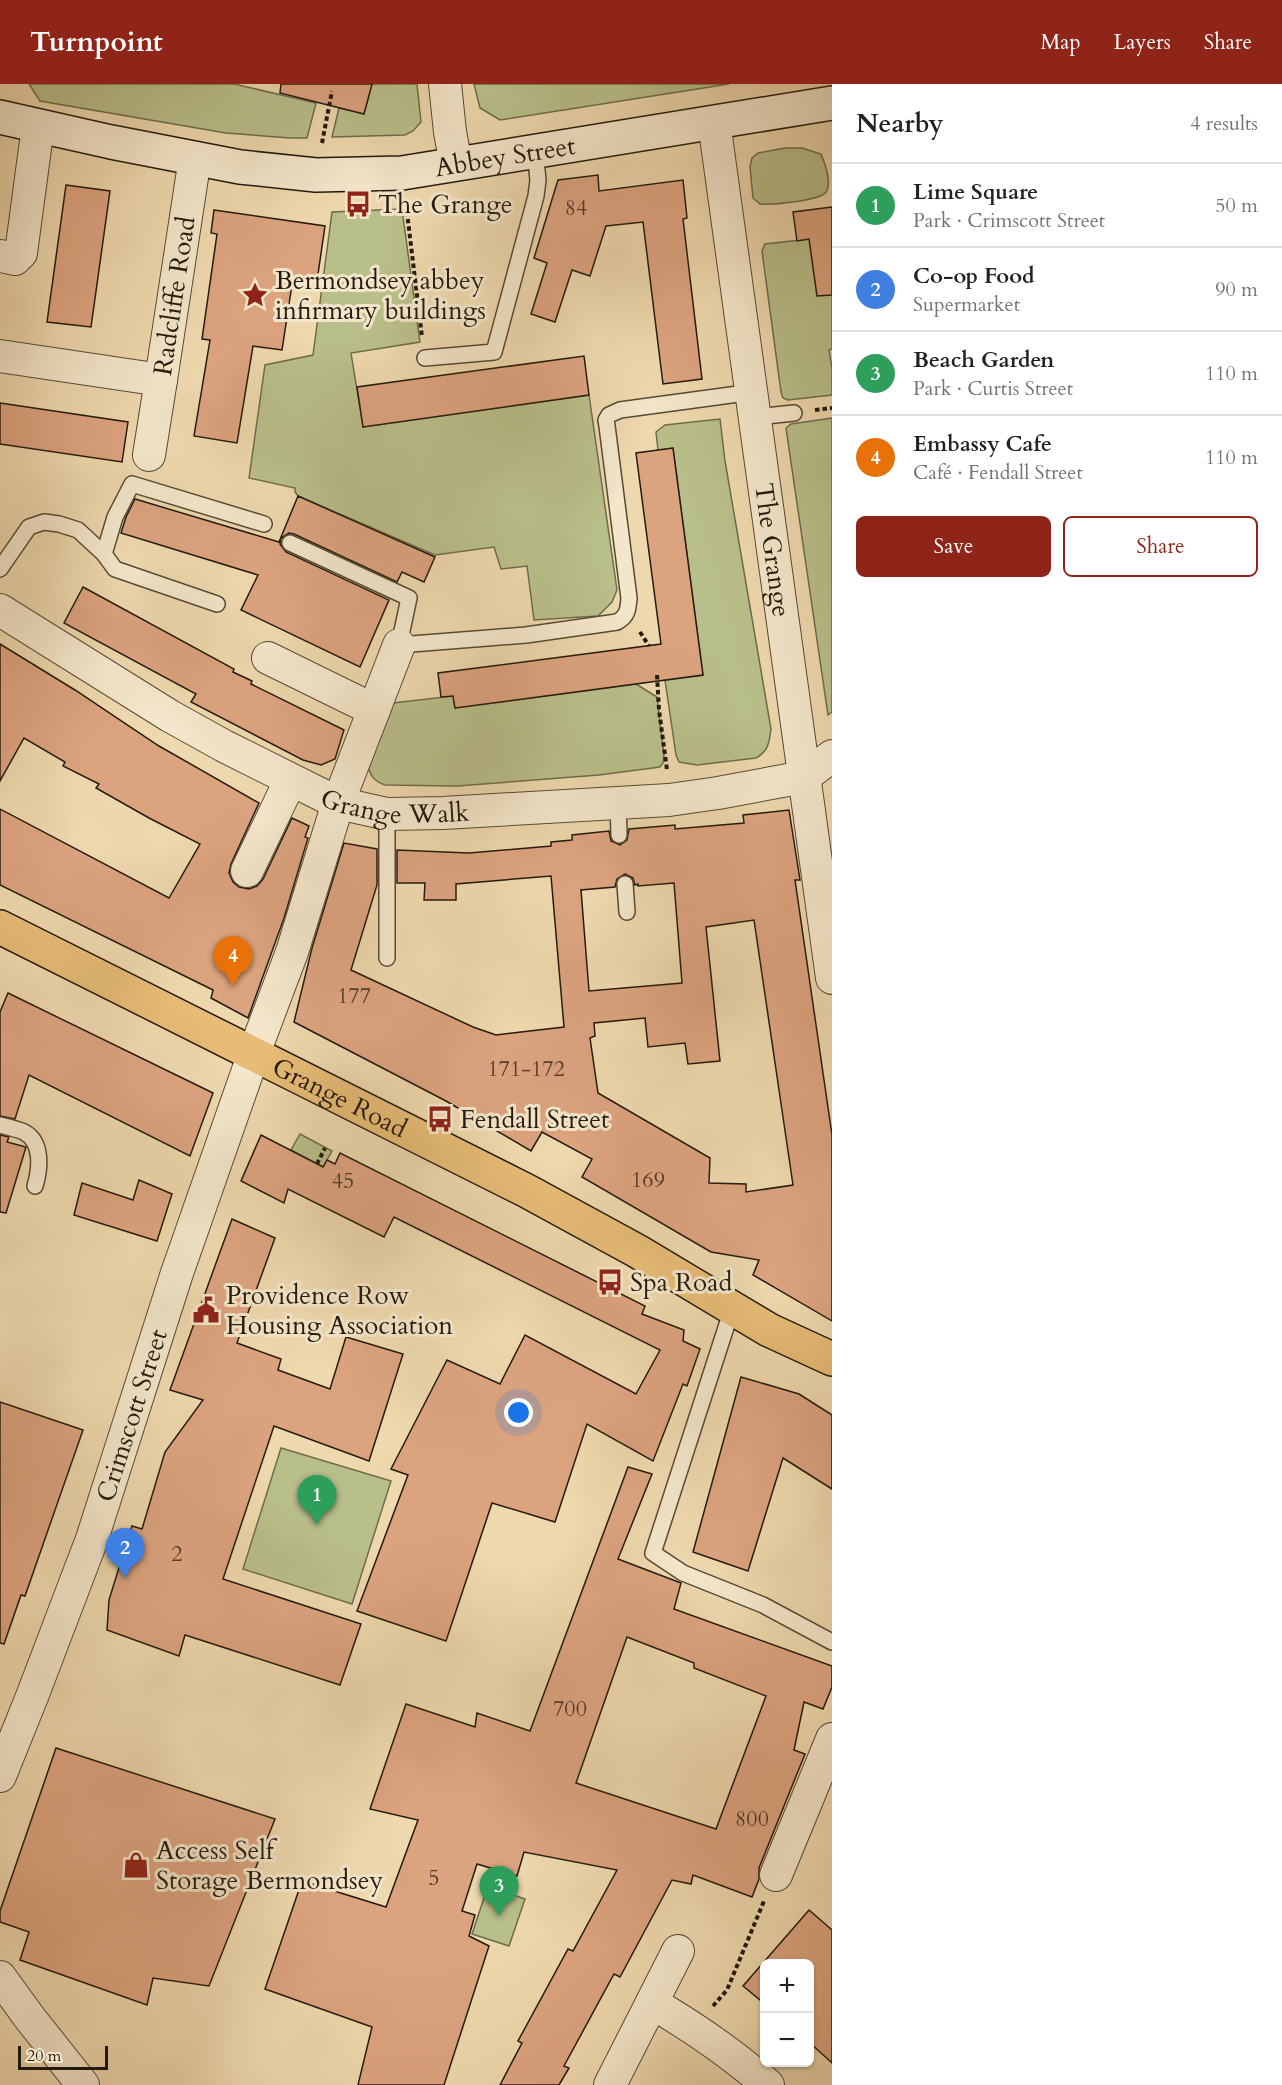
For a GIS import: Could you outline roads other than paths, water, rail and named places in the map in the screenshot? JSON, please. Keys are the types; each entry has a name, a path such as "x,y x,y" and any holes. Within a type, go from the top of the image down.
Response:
{"main road":[{"name":"Abbey Street","path":"0,117 240,167 326,176 402,173 832,103"},
{"name":"Grange Road","path":"0,927 527,1191 637,1251 732,1309 791,1341 832,1359"}],"street":[{"path":"445,84 456,164"},
{"name":"The Grange","path":"714,122 832,978"},
{"path":"0,256 15,259 21,253 38,126"},
{"name":"Radcliffe Road","path":"0,356 161,380 195,158"},
{"path":"149,455 161,380"},
{"name":"Grange Walk","path":"0,610 170,717 290,781 338,803 387,814 669,800 804,777 832,756"},
{"path":"254,1053 292,952 338,803 399,645"},
{"path":"268,658 374,710"},
{"path":"247,871 290,781"},
{"name":"Crimscott Street","path":"0,1776 92,1539 177,1273 254,1053"},
{"path":"776,1875 832,1739"},
{"path":"610,2085 678,1951"},
{"path":"0,1977 83,2085"},
{"path":"652,2003 694,2027 743,2063 768,2085"}],"lane":[{"path":"425,358 494,352 536,196 538,180 535,151"},
{"path":"290,543 410,598 399,645 526,635 617,622 624,618 629,598 607,426 609,415 620,411 754,404 794,412"},
{"path":"104,554 115,517 132,484 264,524"},
{"path":"0,569 29,527 44,522 59,524 78,530 104,554 115,569 217,604"},
{"path":"618,802 619,835"},
{"path":"387,814 387,958"},
{"path":"625,884 627,912"},
{"path":"0,1125 26,1133 34,1143 40,1169 35,1186"},
{"path":"732,1309 653,1553 683,1573 763,1605 832,1642"}],"place":[{"name":"The Grange","path":"358,204"},
{"name":"Bermondsey abbey infirmary buildings","path":"255,295"},
{"name":"Embassy Cafe","path":"233,986"},
{"name":"Fendall Street","path":"440,1119"},
{"name":"Spa Road","path":"610,1282"},
{"name":"Providence Row Housing Association","path":"206,1310"},
{"name":"Lime Square","path":"317,1525"},
{"name":"Co-op Food","path":"125,1578"},
{"name":"Access Self Storage Bermondsey","path":"136,1865"},
{"name":"Beach Garden","path":"499,1916"}]}
